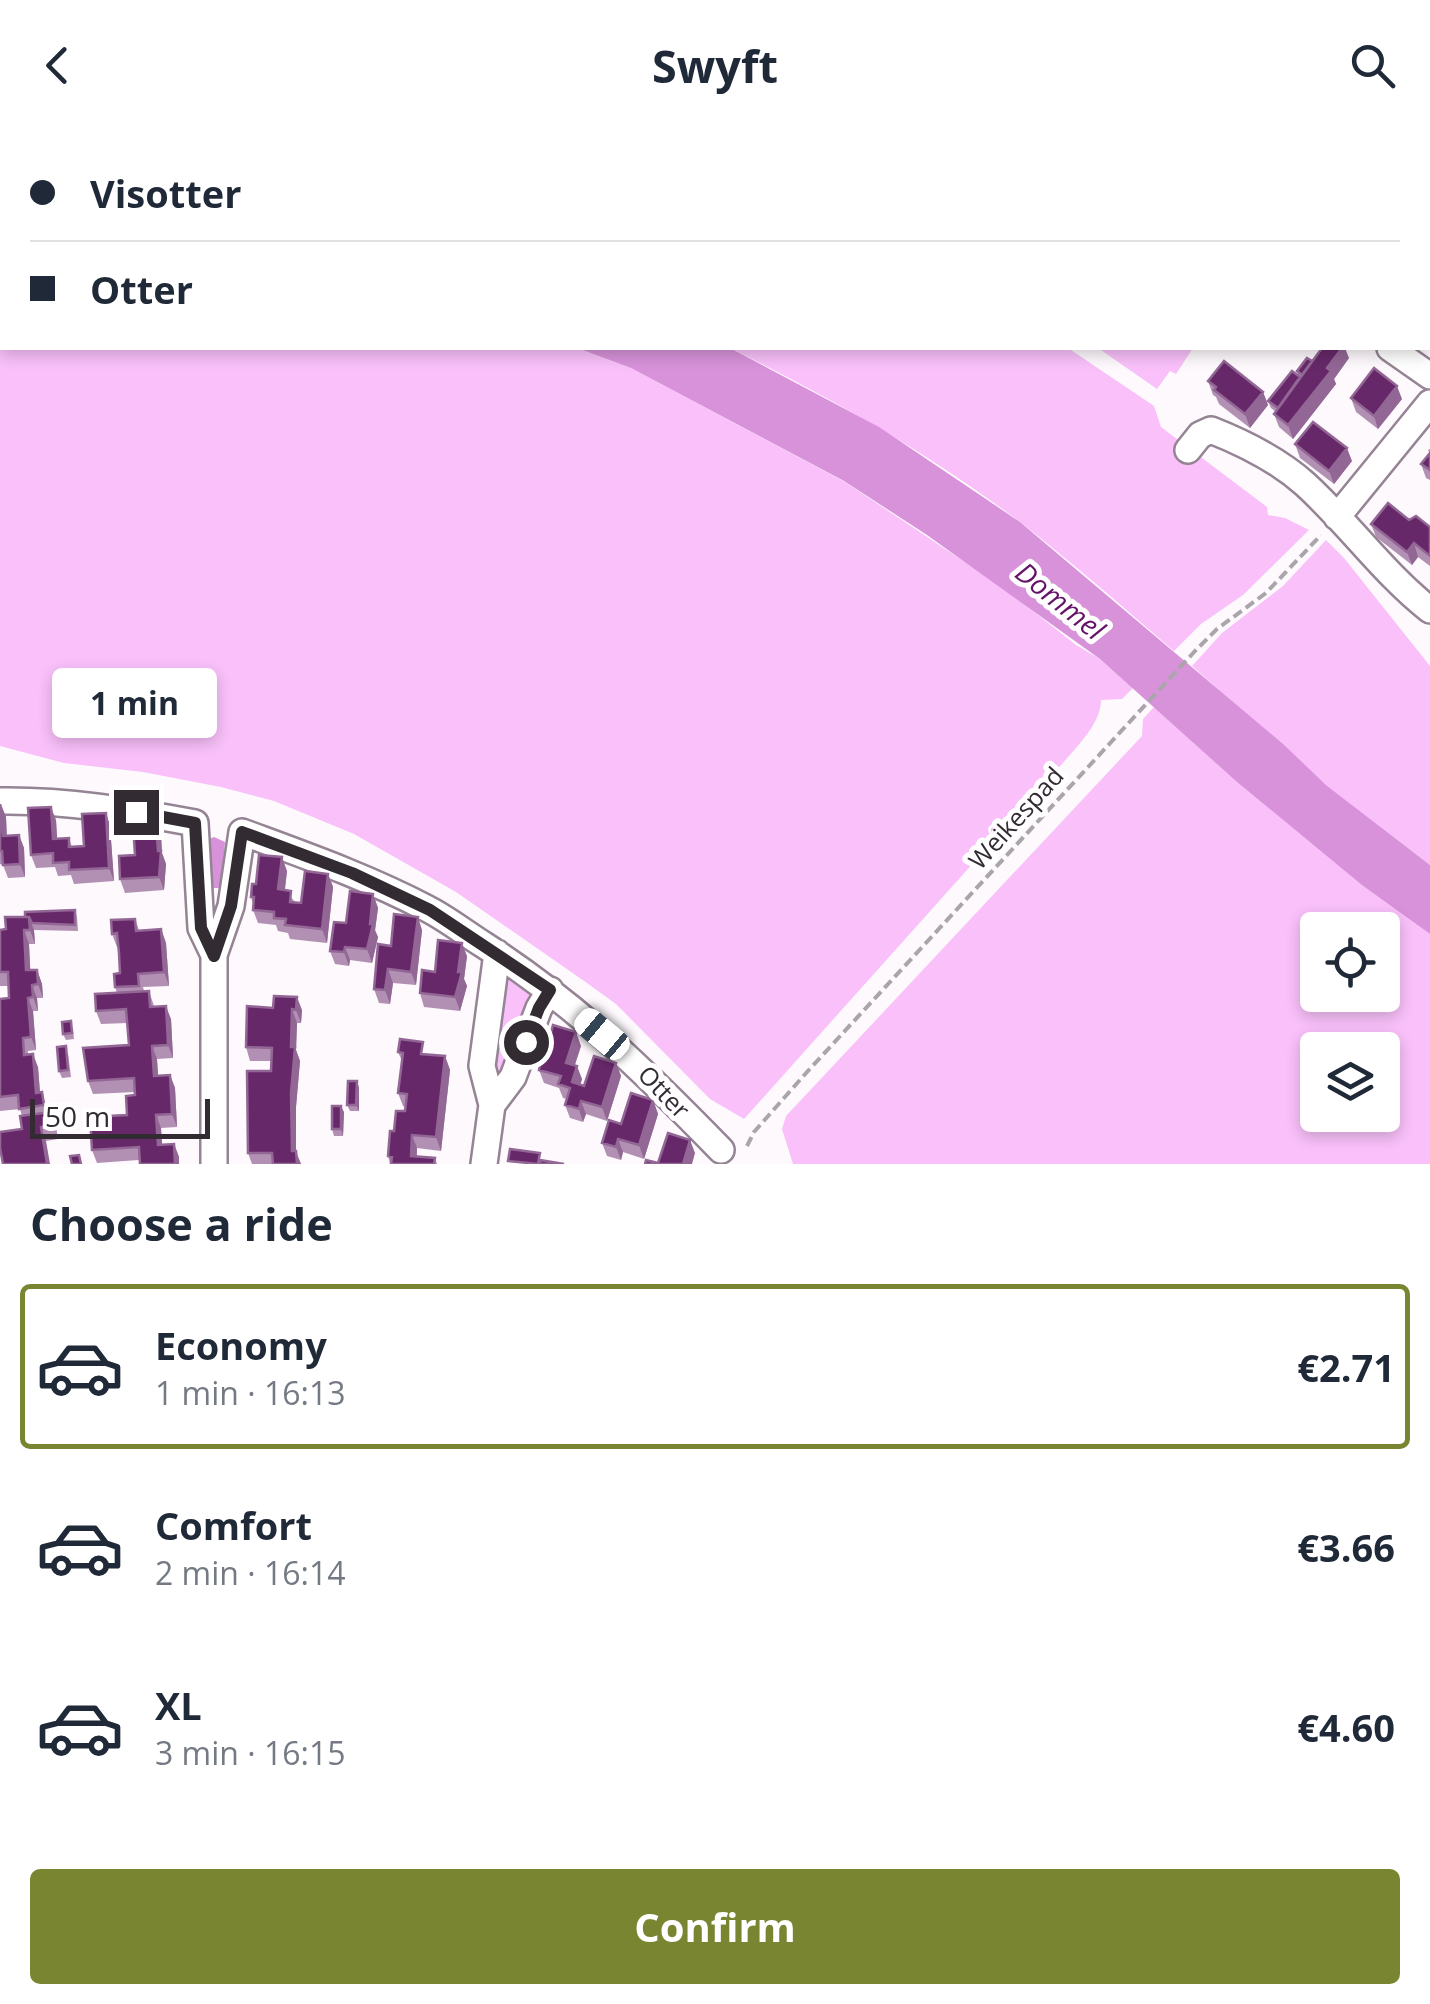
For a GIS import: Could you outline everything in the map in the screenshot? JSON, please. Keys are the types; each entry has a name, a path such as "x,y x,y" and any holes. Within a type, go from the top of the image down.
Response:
{"street":[{"path":"1393,350 1430,376"},
{"path":"1336,517 1430,403"},
{"path":"1188,450 1200,435 1211,430 1268,456 1304,483 1398,585 1430,610"},
{"path":"0,801 107,806 195,823 201,928 214,956 214,1164"},
{"name":"Otter","path":"214,956 231,906 242,832 352,873 430,910 497,954 550,990 629,1055 721,1150"},
{"path":"484,1164 492,1105 482,1066 497,954"},
{"path":"492,1105 513,1077 539,1008 550,990"}],"path":[{"name":"Weikespad","path":"747,1146 754,1132 806,1072 1194,651 1292,569 1336,517"}],"shaded area":[{"path":"0,350 582,350 631,368 845,482 1005,589 1133,688 1122,699 1101,700 1094,723 1079,744 744,1119 710,1099 616,1004 456,892 354,834 274,801 221,787 143,772 64,763 0,746"},
{"path":"734,350 1071,350 1154,406 1161,427 1267,507 1268,515 1285,518 1309,530 1243,595 1201,624 1174,651 986,497 915,450"},
{"path":"1101,350 1192,350 1176,374 1170,371 1157,389"},
{"path":"1326,540 1430,666 1430,865 1326,785 1192,666 1222,633 1283,586"},
{"path":"1154,707 1289,824 1430,934 1430,1164 793,1164 782,1129 786,1116 1142,736 1143,719"},
{"path":"507,974 536,995 504,1080 491,1080 500,985"}],"water":[{"name":"Dommel","path":"582,350 734,350 879,427 1020,522 1283,744 1326,785 1430,865 1430,934 1362,885 1236,781 1100,659 927,535 844,481 631,368"},
{"path":"214,837 225,842 219,888 208,885 207,840"}],"building":[{"path":"1321,350 1340,350 1327,368 1331,371 1288,425 1274,414"},
{"path":"1307,358 1312,361 1302,375 1297,371"},
{"path":"1224,361 1263,392 1245,414 1208,381"},
{"path":"1374,368 1397,386 1374,416 1351,398"},
{"path":"1292,371 1300,377 1278,408 1268,401"},
{"path":"1313,422 1347,448 1329,471 1295,444"},
{"path":"1430,453 1430,470 1421,464"},
{"path":"1388,503 1409,520 1416,516 1430,527 1430,556 1414,543 1407,552 1371,524"},
{"path":"0,804 3,836 19,835 20,864 3,865"},
{"path":"51,807 53,839 69,838 69,847 84,846 82,814 106,813 109,868 69,870 69,862 53,863 53,853 31,855 28,808"},
{"path":"156,821 161,851 159,877 120,879 119,856 135,855 133,823"},
{"path":"259,855 282,857 278,889 291,891 290,902 301,903 305,871 328,874 322,929 285,925 286,919 274,918 274,912 253,910 252,884 256,884"},
{"path":"350,891 373,894 373,924 367,949 345,947 344,952 330,951 334,922 346,923"},
{"path":"75,910 75,925 32,923 25,917 25,912"},
{"path":"394,914 418,917 411,972 388,969 385,990 374,989 378,944 391,946"},
{"path":"5,917 29,917 30,930 24,930 26,970 37,970 38,984 32,985 33,997 28,998 31,1037 23,1038 24,1055 33,1054 36,1093 42,1092 44,1105 19,1109 18,1095 0,1097 0,999 9,998 8,972 0,972 0,930 6,929"},
{"path":"135,919 136,931 161,929 164,972 138,974 139,986 115,987 114,974 120,973 119,953 111,920"},
{"path":"438,940 462,943 458,972 462,972 455,997 420,993 422,970 435,972"},
{"path":"149,991 150,1007 166,1006 168,1045 152,1046 154,1076 170,1075 172,1114 156,1115 158,1145 174,1144 175,1164 140,1164 139,1147 92,1150 90,1117 127,1115 126,1096 135,1095 134,1078 88,1081 83,1048 129,1045 126,1009 96,1011 95,994"},
{"path":"274,996 297,997 296,1010 292,1009 291,1047 295,1047 291,1093 292,1151 296,1151 297,1164 273,1164 272,1153 248,1153 247,1071 271,1071 272,1048 246,1047 247,1006 273,1008"},
{"path":"71,1021 72,1033 63,1034 62,1022"},
{"path":"553,1025 576,1032 566,1063 577,1066 572,1082 584,1086 594,1056 616,1063 602,1107 581,1101 579,1109 565,1105 570,1088 558,1084 561,1076 539,1070"},
{"path":"400,1039 423,1042 421,1054 445,1056 436,1137 412,1135 411,1156 435,1158 434,1164 391,1164 392,1157 388,1156 396,1111 405,1111 407,1094 398,1093 403,1053 398,1052"},
{"path":"66,1046 68,1070 59,1071 57,1047"},
{"path":"348,1081 357,1081 356,1105 347,1105"},
{"path":"631,1093 653,1100 639,1145 618,1139 616,1147 602,1143 609,1120 621,1124"},
{"path":"332,1106 341,1106 341,1129 332,1129"},
{"path":"51,1112 53,1125 41,1127 47,1164 3,1164 0,1132 22,1129 20,1116"},
{"path":"668,1133 690,1140 683,1164 645,1164 646,1160 658,1163"},
{"path":"510,1149 540,1153 538,1164 508,1161"},
{"path":"79,1155 81,1164 72,1164 70,1156"}],"route":[{"path":"136,812 195,823 201,928 214,956 231,906 242,832 352,873 430,910 550,990 526,1042"}]}
